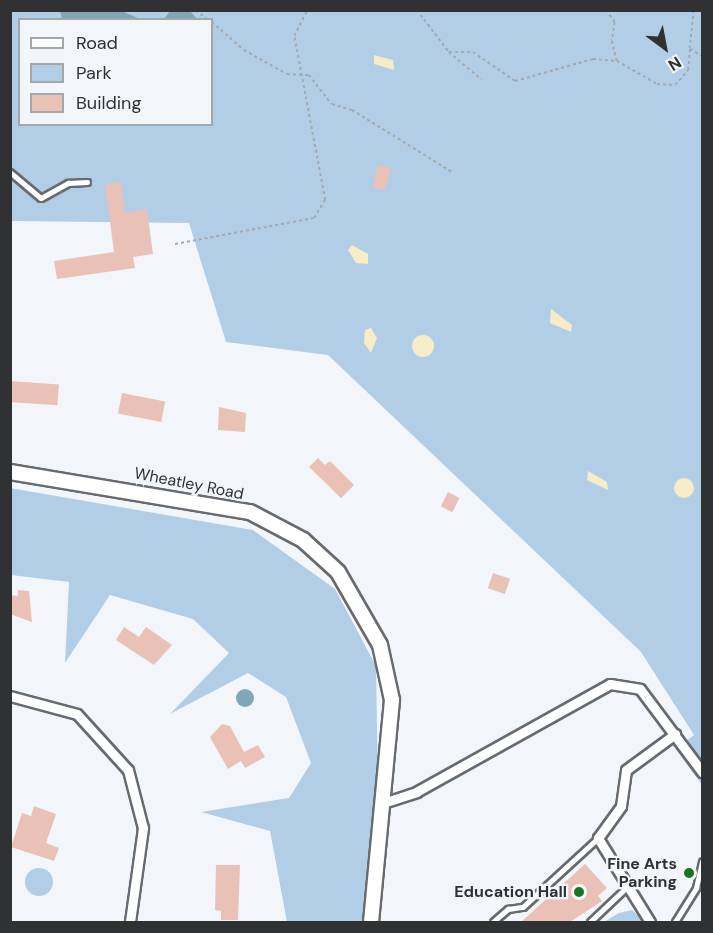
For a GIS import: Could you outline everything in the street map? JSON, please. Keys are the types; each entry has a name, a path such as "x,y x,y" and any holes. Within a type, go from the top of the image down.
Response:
{"main road":[{"name":"Wheatley Road","path":"10,472 217,503 281,527 317,551 356,595 388,669 392,700 386,802 371,922"}],"street":[{"path":"386,802 416,792 610,684 640,689 702,772"},
{"path":"10,696 77,714 128,770 143,828 130,922"},
{"path":"650,922 630,884 597,844 598,838 621,806 626,770 675,734"}],"lane":[{"path":"10,172 41,198 68,183 87,182"},
{"path":"493,922 508,909 523,907 598,838"},
{"path":"675,922 696,888 702,862"},
{"path":"590,922 630,884"}],"path":[{"path":"175,244 314,218 325,200 314,160 315,122 300,74 294,36 307,10"},
{"path":"417,10 449,52 482,80"},
{"path":"606,10 615,22 612,41 617,61"},
{"path":"449,52 472,52 515,81 593,59 617,61 657,84 675,85 688,70 694,10"},
{"path":"213,23 244,50 287,74 300,74 321,84 332,104 352,110 452,172"},
{"path":"690,49 702,56"}],"green space":[{"path":"11,11 702,11 702,785 676,749 694,735 641,652 328,355 226,342 189,223 11,221"},
{"path":"10,488 253,530 335,589 376,666 378,789 363,922 287,922 270,831 201,812 289,798 311,763 286,697 248,673 170,714 229,653 193,619 110,595 65,663 69,582 11,575"},
{"path":"39,868 49,872 53,882 49,892 39,896 29,892 25,882 29,872"},
{"path":"632,910 645,922 604,922 619,913"}],"sand":[{"path":"374,55 393,60 394,70 374,64"},
{"path":"352,245 368,254 368,264 356,263 348,250"},
{"path":"551,309 572,325 571,332 550,323"},
{"path":"371,328 377,338 371,353 364,343 365,330"},
{"path":"423,335 431,338 434,346 431,354 423,357 415,354 412,346 415,338"},
{"path":"588,471 607,482 608,490 587,480"},
{"path":"684,478 691,481 694,488 691,495 684,498 677,495 674,488 677,481"}],"shaded area":[{"path":"60,11 122,11 138,18 62,18"},
{"path":"170,11 190,11 196,18 165,18"},
{"path":"245,689 251,692 254,698 251,704 245,707 239,704 236,698 239,692"}],"building":[{"path":"378,165 391,168 385,190 373,187"},
{"path":"121,182 125,213 147,209 153,254 133,257 135,268 57,279 54,261 114,252 105,184"},
{"path":"10,381 59,384 57,405 10,402"},
{"path":"122,393 165,401 161,422 118,414"},
{"path":"219,407 246,413 245,432 218,430"},
{"path":"318,458 325,465 330,461 354,485 341,498 309,467"},
{"path":"448,492 460,498 452,512 441,506"},
{"path":"493,573 510,579 505,594 488,588"},
{"path":"18,590 29,591 32,622 10,614 10,595 18,596"},
{"path":"124,627 139,637 146,627 172,645 154,665 116,640"},
{"path":"222,724 230,726 244,752 258,745 265,757 245,768 241,761 228,769 210,737"},
{"path":"34,806 56,814 46,843 59,848 54,861 11,847 22,813 31,816"},
{"name":"Education Hall","path":"585,864 607,888 598,896 602,901 570,922 521,922"},
{"path":"216,865 240,865 238,920 221,920 221,911 215,910"}],"place":[{"name":"Fine Arts Parking","path":"689,873"},
{"name":"Education Hall","path":"579,892"}]}
